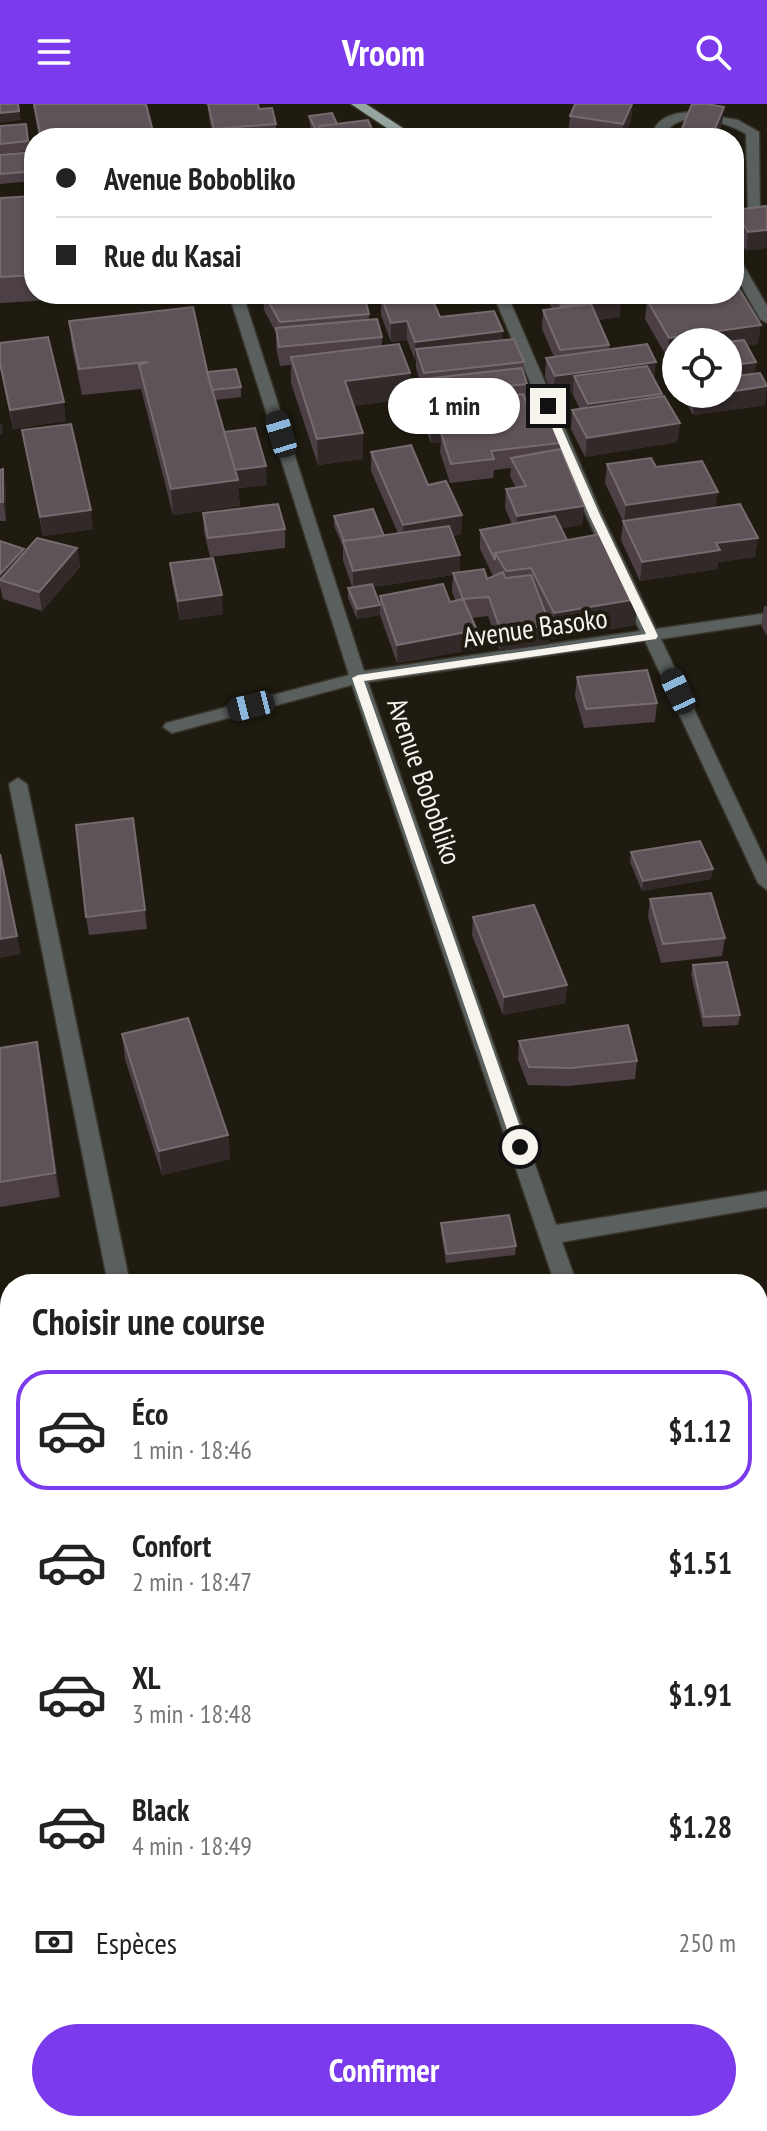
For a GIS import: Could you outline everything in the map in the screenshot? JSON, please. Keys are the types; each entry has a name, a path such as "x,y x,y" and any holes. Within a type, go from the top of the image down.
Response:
{"main road":[{"path":"357,104 395,128"}],"street":[{"path":"660,128 671,118 687,115 744,125 752,132 755,211"},
{"path":"744,279 767,319"},
{"name":"Avenue Bobobliko","path":"239,304 358,678 563,1274"},
{"path":"504,304 594,515 767,883"},
{"name":"Avenue Basoko","path":"172,727 358,678 767,618"},
{"path":"18,784 117,1274"},
{"path":"550,1235 767,1199"}],"building":[{"path":"0,104 18,104 19,111 0,113"},
{"path":"34,104 146,104 152,128 39,128"},
{"path":"208,104 258,104 259,109 272,108 276,124 226,128 214,128"},
{"path":"575,104 632,104 623,124 570,116"},
{"path":"692,104 724,107 715,128 682,128"},
{"path":"332,113 337,124 315,128 309,116"},
{"path":"368,120 372,128 320,128"},
{"path":"26,124 24,141 0,144 0,126"},
{"path":"24,153 24,172 0,174 0,155"},
{"path":"24,197 24,276 0,277 0,198"},
{"path":"767,206 767,230 748,232 744,225 744,209"},
{"path":"744,297 761,325 663,328 649,304 744,304"},
{"path":"270,304 366,304 369,314 280,322"},
{"path":"384,304 434,304 440,317 494,311 503,331 415,342 407,321 391,323"},
{"path":"591,304 609,345 560,350 543,310"},
{"path":"193,307 208,375 238,480 171,489 139,365 148,362 79,369 69,321"},
{"path":"377,319 382,337 279,347 276,328"},
{"path":"48,337 64,402 10,410 0,363 0,343"},
{"path":"514,339 524,362 424,373 416,349"},
{"path":"744,340 756,362 742,364"},
{"path":"399,344 410,373 345,381 363,433 317,439 291,357"},
{"path":"647,344 656,362 555,376 546,358"},
{"path":"647,366 662,394 588,404 574,376"},
{"path":"522,368 527,384 451,392 461,420 431,424 414,380"},
{"path":"236,369 241,387 212,390 207,372"},
{"path":"760,373 767,386 742,390 742,375"},
{"path":"523,394 535,424 552,421 560,443 491,451 494,459 451,464 441,433 476,430 465,400"},
{"path":"662,396 662,408 671,408 680,423 587,438 572,410"},
{"path":"71,424 91,510 40,517 22,430"},
{"path":"255,428 266,466 235,470 224,432"},
{"path":"411,445 428,485 446,481 462,515 403,525 371,452"},
{"path":"561,449 584,506 517,516 506,489 526,486 511,458"},
{"path":"651,458 656,467 702,461 718,492 626,505 607,464"},
{"path":"3,469 3,502 0,502 0,470"},
{"path":"278,504 285,529 208,538 203,513"},
{"path":"740,504 758,538 716,543 720,550 642,562 623,521"},
{"path":"373,509 384,536 344,541 334,516"},
{"path":"555,516 567,540 495,553 495,560 480,530"},
{"path":"449,526 460,555 353,571 343,541"},
{"path":"606,533 638,599 554,613 531,568 506,571 495,553"},
{"path":"37,538 77,548 39,592 0,580"},
{"path":"0,541 24,549 0,574"},
{"path":"213,558 222,595 178,601 170,563"},
{"path":"484,569 487,579 503,572 505,578 531,575 550,625 501,632 489,597 463,599 453,573"},
{"path":"372,584 380,605 357,609 348,588"},
{"path":"443,584 450,602 463,599 477,630 397,645 380,596"},
{"path":"647,670 657,703 586,709 577,677"},
{"path":"133,818 145,910 86,917 76,825"},
{"path":"700,841 713,869 643,881 631,852"},
{"path":"0,854 17,936 0,939"},
{"path":"711,893 725,938 663,944 650,899"},
{"path":"534,905 567,985 504,997 473,917"},
{"path":"727,962 740,1015 704,1017 693,965"},
{"path":"188,1018 228,1135 159,1151 122,1034"},
{"path":"628,1025 637,1061 571,1068 529,1067 519,1041"},
{"path":"37,1042 55,1173 0,1182 0,1048"},
{"path":"509,1215 516,1246 447,1254 441,1223"}],"route":[{"path":"520,1147 358,678 652,636 605,532 594,515 548,406"}]}
